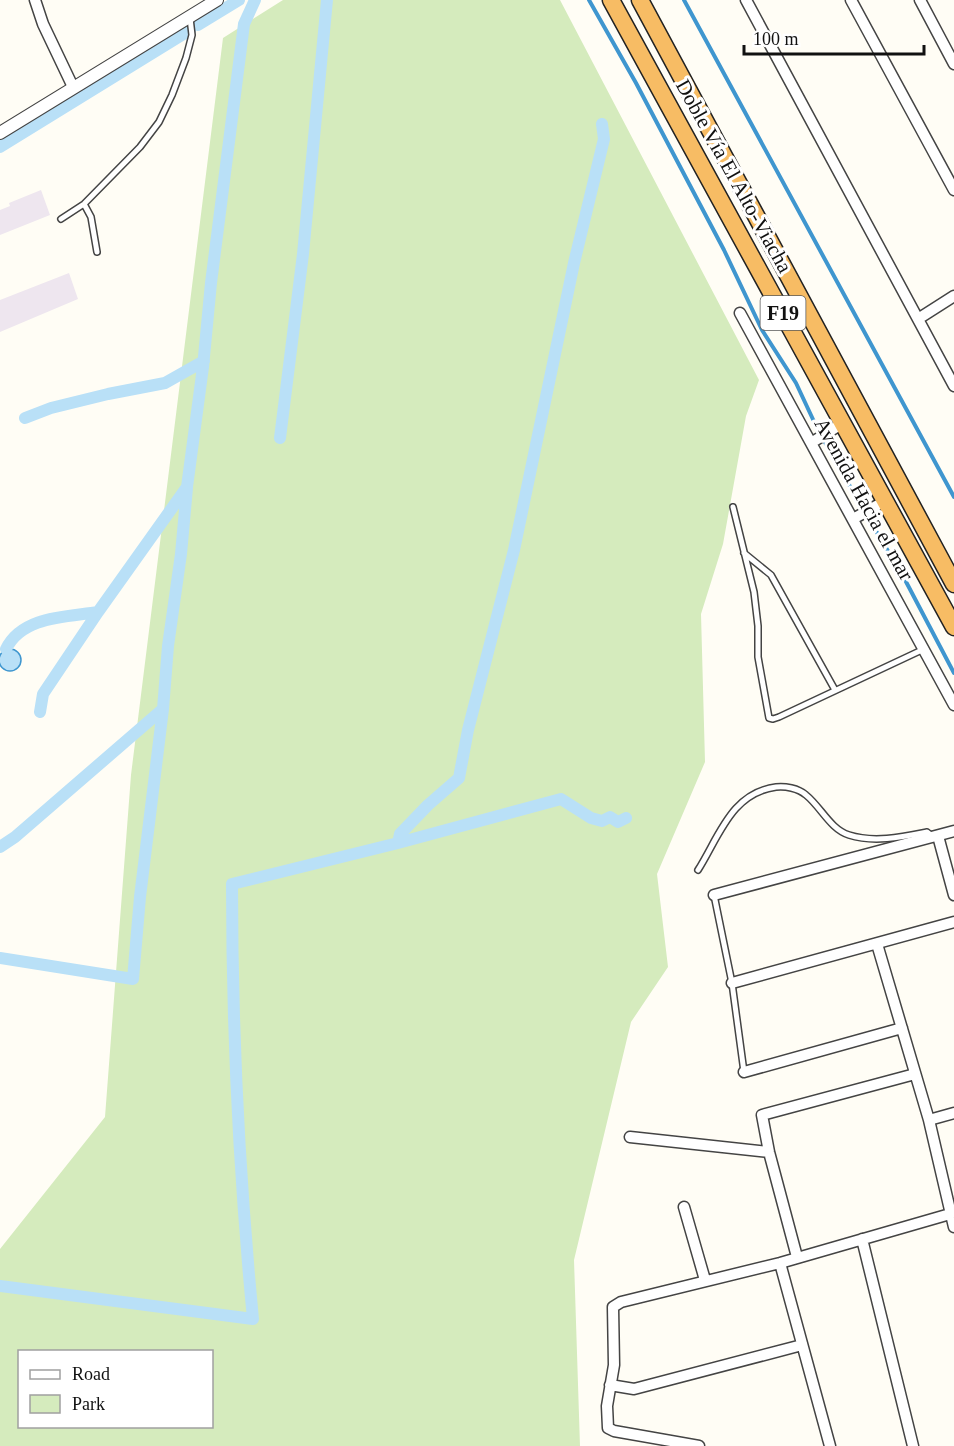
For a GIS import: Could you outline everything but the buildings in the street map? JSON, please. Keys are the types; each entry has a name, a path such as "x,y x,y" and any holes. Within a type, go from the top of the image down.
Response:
{"highway":[{"name":"Doble Vía El Alto-Viacha","path":"611,0 954,627"},
{"name":"Doble Vía El Alto-Viacha","path":"640,0 954,584"}],"street":[{"path":"35,0 43,24 73,87"},
{"path":"0,133 217,0"},
{"path":"746,0 954,386"},
{"path":"851,0 954,190"},
{"path":"920,0 954,64"},
{"path":"918,319 954,296"},
{"name":"Avenida Hacia el mar","path":"740,313 954,705"},
{"path":"811,443 843,423"},
{"path":"853,519 885,501"},
{"path":"714,895 954,831"},
{"path":"935,837 954,895"},
{"path":"732,983 954,922"},
{"path":"878,944 929,1120 954,1227"},
{"path":"744,1072 902,1028"},
{"path":"797,1257 768,1152 762,1116 915,1074"},
{"path":"929,1120 954,1113"},
{"path":"630,1137 768,1152"},
{"path":"684,1207 705,1280"},
{"path":"699,1446 608,1428 607,1406 614,1365 614,1307 621,1302 780,1263 950,1214"},
{"path":"862,1239 913,1446"},
{"path":"780,1263 830,1446"},
{"path":"610,1384 634,1389 802,1345"}],"lane":[{"path":"61,219 84,204 140,147 159,122 186,58 193,25 190,16"},
{"path":"84,204 91,217 97,252"},
{"path":"733,507 754,592 758,626 758,657 769,718 779,717 924,649"},
{"path":"744,553 771,575 835,690"},
{"path":"698,870 734,808 753,794 782,786 805,794 835,827 848,834 887,839 927,832 935,837"},
{"path":"714,895 732,983 744,1072"}],"shaded area":[{"path":"41,190 50,215 0,235 0,210 10,206 9,203"},
{"path":"69,273 78,299 0,332 0,300"}],"green space":[{"path":"283,0 560,0 759,380 746,416 723,544 701,614 705,762 657,874 668,967 631,1022 574,1260 580,1446 0,1446 0,1249 105,1117 131,775 223,38"}],"water":[{"path":"10,649 18,652 21,660 18,668 10,671 2,668 -1,660 2,652"}],"waterway":[{"path":"198,25 239,0"},
{"path":"6,649 13,638 34,624 59,617 98,612 187,487 244,24 255,0"},
{"path":"280,438 303,254 327,0"},
{"path":"589,0 636,83 724,250 762,330 796,383 817,428"},
{"path":"684,0 954,497"},
{"path":"0,147 190,30"},
{"path":"398,843 400,834 459,778 468,730 514,550 574,263 604,139 602,124"},
{"path":"25,418 51,408 165,383 204,361"},
{"path":"822,437 860,504"},
{"path":"0,958 133,979 140,897 187,488"},
{"path":"870,521 903,576 954,673"},
{"path":"40,712 43,694 98,612"},
{"path":"0,847 15,837 163,709"},
{"path":"0,1286 253,1319 237,1102 232,884 398,843 561,799 591,818 602,821 610,817 618,822 626,818"}]}
